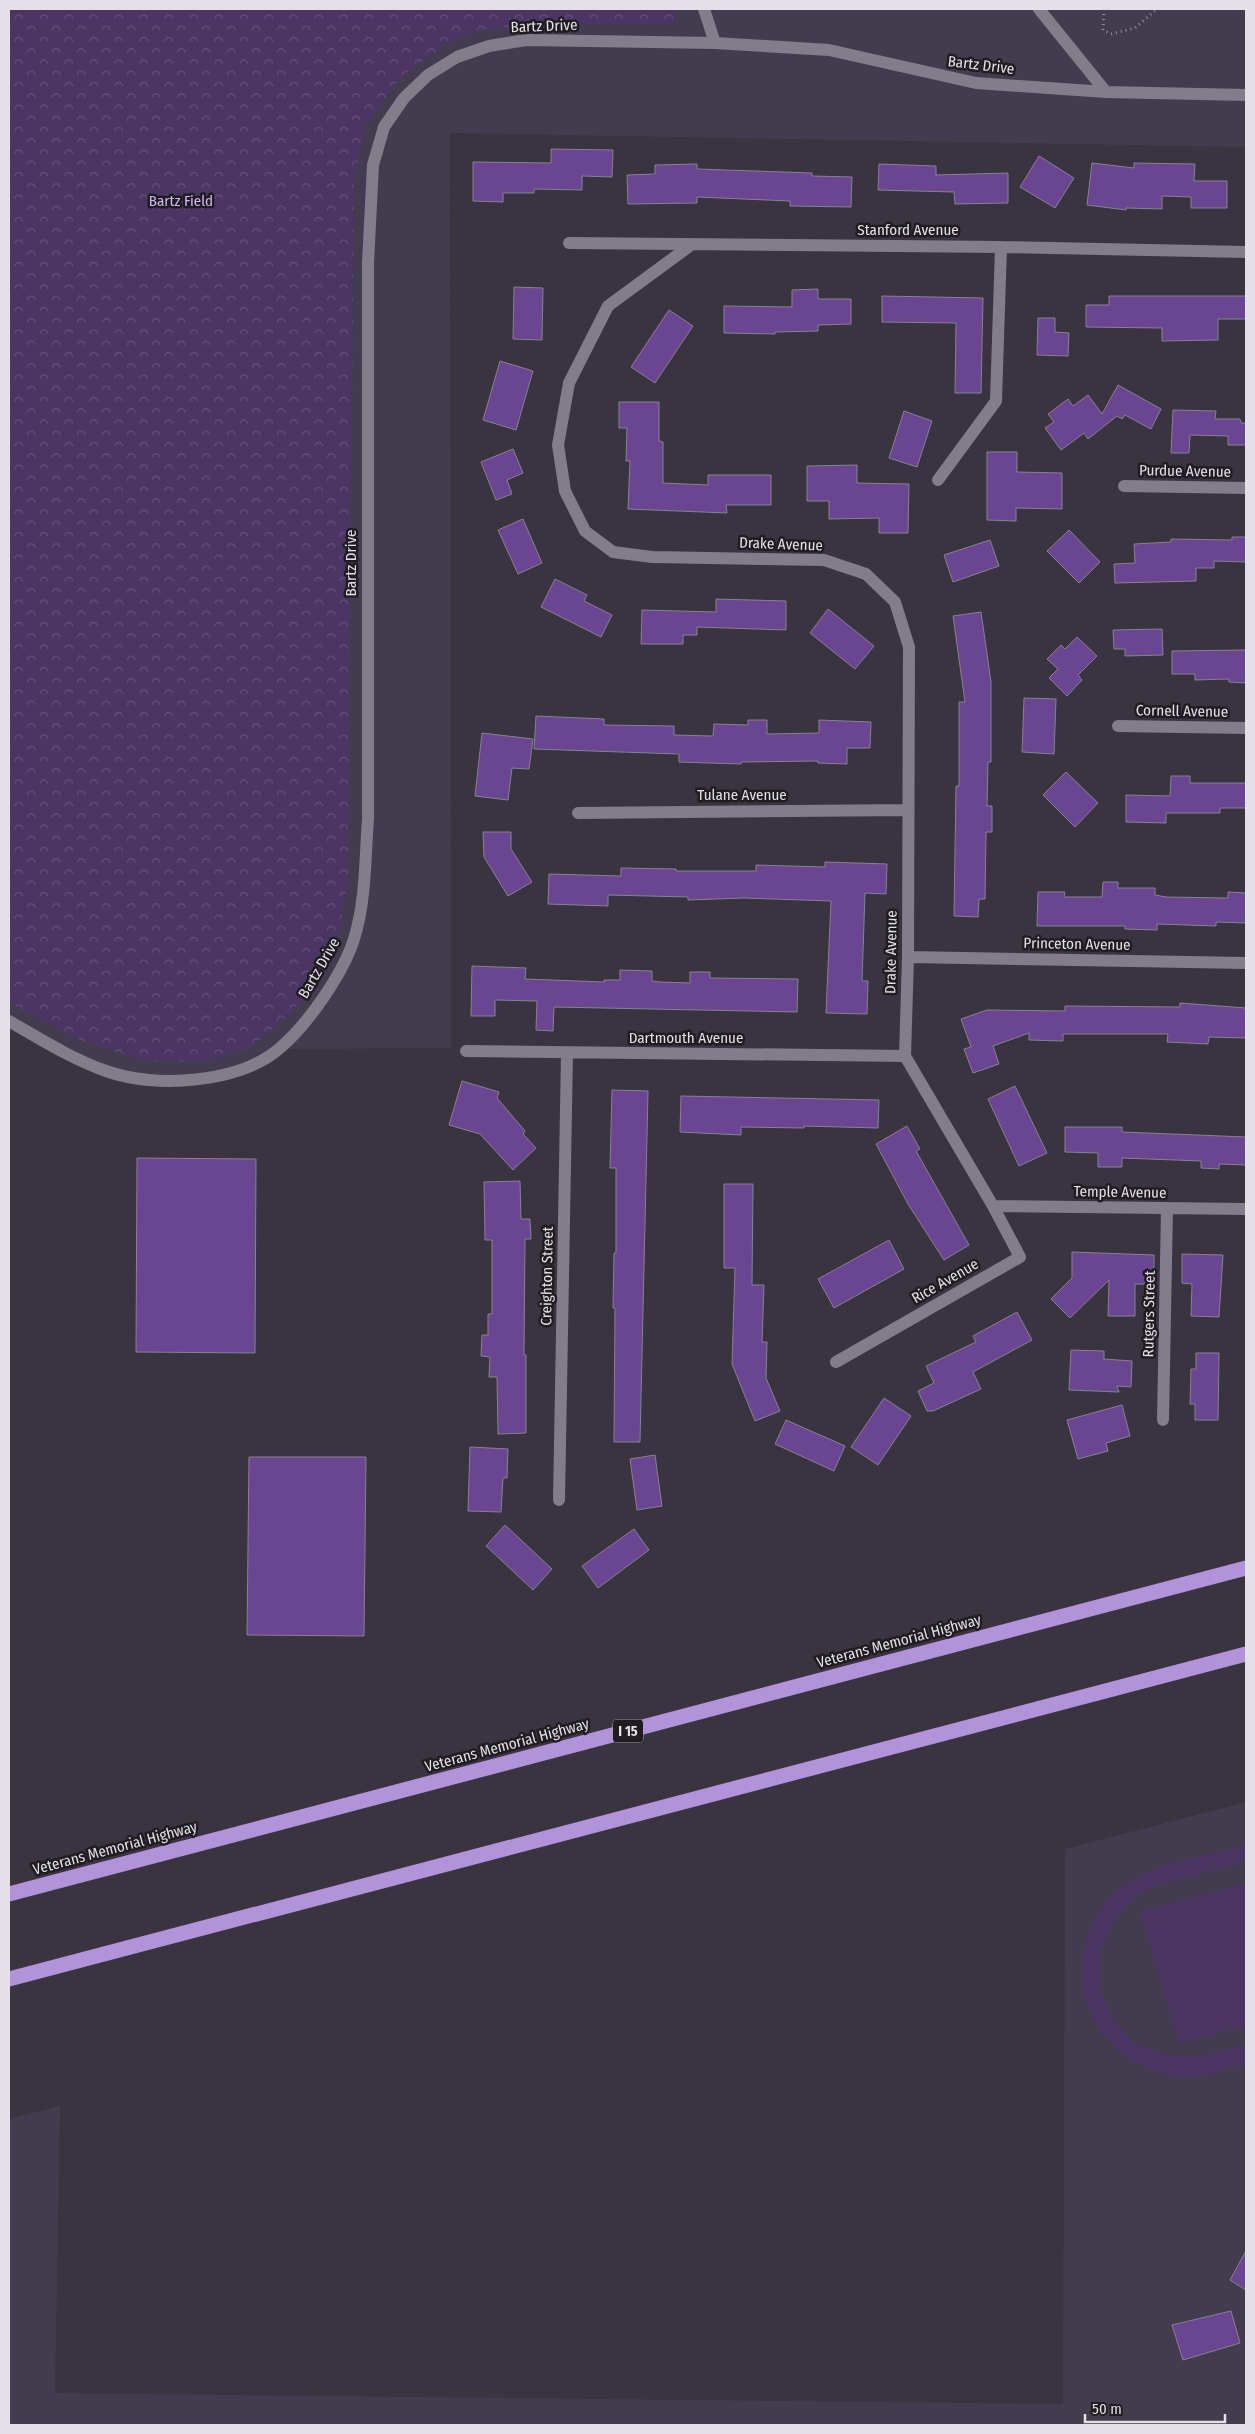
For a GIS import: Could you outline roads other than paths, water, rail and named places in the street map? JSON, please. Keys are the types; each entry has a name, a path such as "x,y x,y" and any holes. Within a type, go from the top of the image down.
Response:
{"highway":[{"name":"Veterans Memorial Highway","path":"9,1894 1246,1568"},
{"path":"9,1979 1246,1654"}],"street":[{"path":"704,9 716,43"},
{"path":"1039,9 1106,92"},
{"name":"Bartz Drive","path":"9,1021 67,1053 108,1072 156,1081 198,1080 240,1071 280,1049 308,1019 331,986 354,940 364,888 368,819 368,263 373,165 384,127 404,98 428,75 457,57 489,46 526,40 716,43 829,50 976,83 1106,92 1246,95"},
{"name":"Stanford Avenue","path":"569,243 1001,247 1246,252"},
{"name":"Drake Avenue","path":"691,245 608,306 603,315 568,384 558,445 564,491 585,531 613,552 652,557 824,560 866,574 895,602 909,647 908,957 905,1056"},
{"path":"938,480 996,401 1001,247"},
{"name":"Purdue Avenue","path":"1124,486 1246,488"},
{"name":"Cornell Avenue","path":"1118,726 1246,728"},
{"name":"Tulane Avenue","path":"578,812 907,810"},
{"name":"Princeton Avenue","path":"908,957 1246,964"},
{"name":"Dartmouth Avenue","path":"466,1051 905,1056"},
{"name":"Creighton Street","path":"559,1500 567,1053"},
{"path":"905,1056 993,1206"},
{"name":"Temple Avenue","path":"993,1206 1246,1209"},
{"name":"Rice Avenue","path":"836,1362 1020,1257 993,1206"},
{"name":"Rutgers Street","path":"1163,1420 1167,1209"}],"park label":[{"name":"Bartz Field","path":"181,201"}]}
